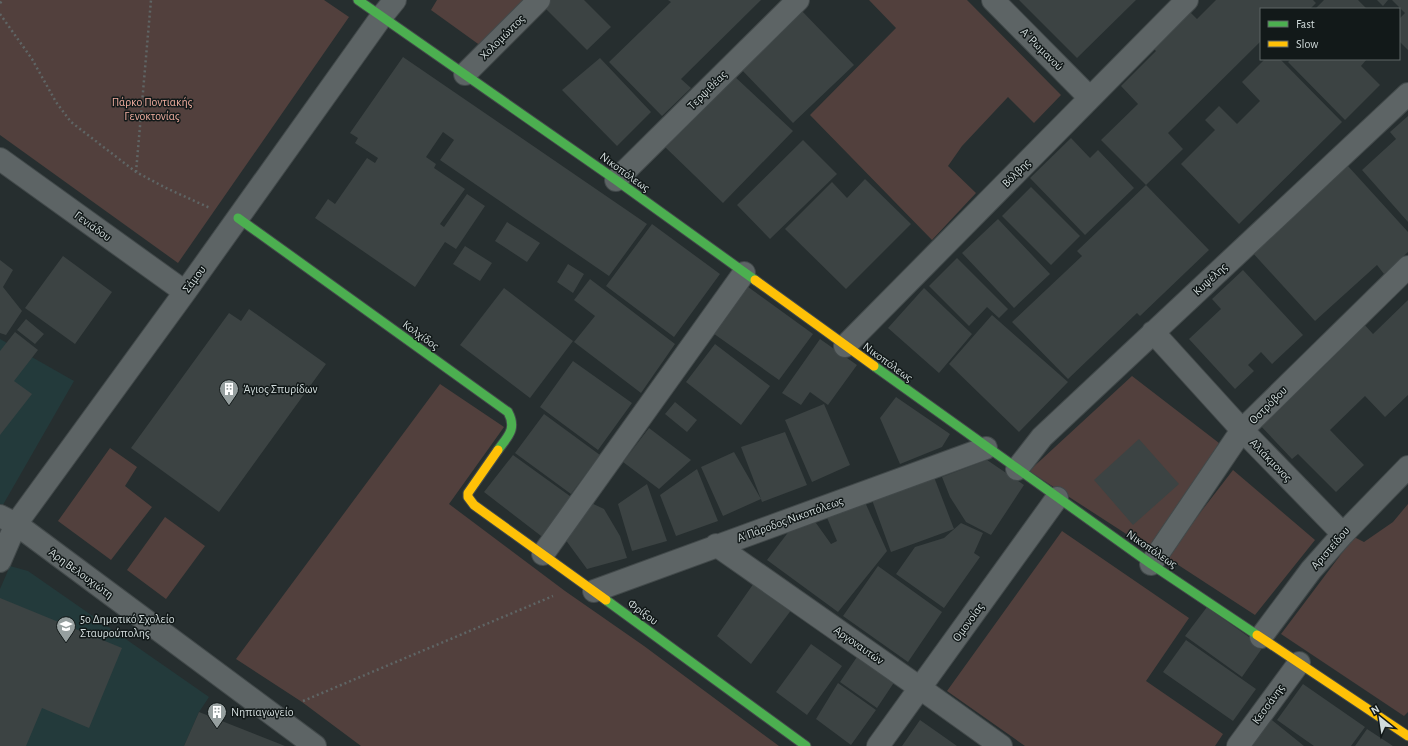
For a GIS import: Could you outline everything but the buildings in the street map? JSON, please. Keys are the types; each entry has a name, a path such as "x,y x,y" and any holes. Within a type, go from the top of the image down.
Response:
{"street":[{"name":"Νικοπόλεως","path":"358,0 388,8 465,74 616,180 986,448 1151,564 1407,732"},
{"name":"Χολομώντος","path":"465,74 539,0"},
{"name":"Τερψιθέας","path":"616,180 798,0"},
{"name":"Α΄ Ρωμανού","path":"993,0 1090,98"},
{"name":"Βόλβης","path":"845,346 1187,0"},
{"name":"Σάμου","path":"0,561 8,520 185,292 388,8"},
{"name":"Κυψέλης","path":"1017,470 1042,437 1408,94"},
{"name":"Γενιάδου","path":"0,159 185,292"},
{"name":"Κολχίδος","path":"238,218 508,412 512,418 512,430 468,493 468,497"},
{"name":"Οστρόβου","path":"1151,564 1242,430 1408,267"},
{"path":"543,554 744,273"},
{"name":"Αλιάκμονος","path":"1153,332 1242,430 1343,534"},
{"name":"Α' Πάροδος Νικοπόλεως","path":"594,590 986,448"},
{"name":"Αριστείδου","path":"1261,637 1312,570 1343,534 1408,467"},
{"name":"Φρίξου","path":"468,497 474,505 594,590 806,746"},
{"name":"Ομονοίας","path":"878,746 1057,498"},
{"name":"Άρη Βελουχιώτη","path":"8,520 315,746"},
{"name":"Αργοναυτών","path":"716,546 1001,746"},
{"name":"Κεσσάνης","path":"1238,746 1299,662"}],"path":[{"path":"0,3 4,0"},
{"path":"136,172 151,0"},
{"path":"0,14 32,59 56,102 71,122 136,172 192,200 238,218"},
{"path":"286,724 302,702 566,591 573,576"}],"shaded area":[{"path":"0,339 74,381 0,510"},
{"name":"5ο Δημοτικό Σχολείο Σταυρούπολης","path":"10,566 28,571 209,697 199,712 184,746 0,746 0,589"}],"green space":[{"name":"Πάρκο Ποντιακής Γενοκτονίας","path":"0,0 324,0 349,17 178,263 0,135"},
{"path":"437,0 526,0 481,46 431,10"},
{"path":"869,0 967,0 1061,95 1034,123 1008,97 962,146 948,166 976,193 932,240 810,115 896,28"},
{"path":"1132,376 1219,443 1151,550 1029,471"},
{"path":"440,384 504,427 449,504 565,591 644,646 779,746 361,746 302,702 236,659"},
{"path":"110,448 137,467 125,486 152,507 111,560 58,521"},
{"path":"1233,470 1315,540 1255,615 1166,557"},
{"path":"1408,504 1408,712 1404,716 1281,634 1354,537 1364,542 1393,522"},
{"path":"165,517 205,546 166,599 127,570"},
{"path":"1062,531 1189,618 1146,681 1223,734 1215,746 1025,746 947,691"}],"traffic: fast":[{"path":"358,0 616,180 755,280"},
{"path":"238,218 508,412 512,423 510,432 498,450"},
{"path":"874,366 1151,564 1257,635"},
{"path":"606,600 806,746"}],"traffic: slow":[{"path":"755,280 874,366"},
{"path":"498,450 468,493 468,497 474,505 606,600"},
{"path":"1257,635 1408,736"}],"place":[{"name":"Άγιος Σπυρίδων","path":"229,406"},
{"name":"5ο Δημοτικό Σχολείο Σταυρούπολης","path":"66,643"},
{"name":"Νηπιαγωγείο","path":"217,729"}]}
